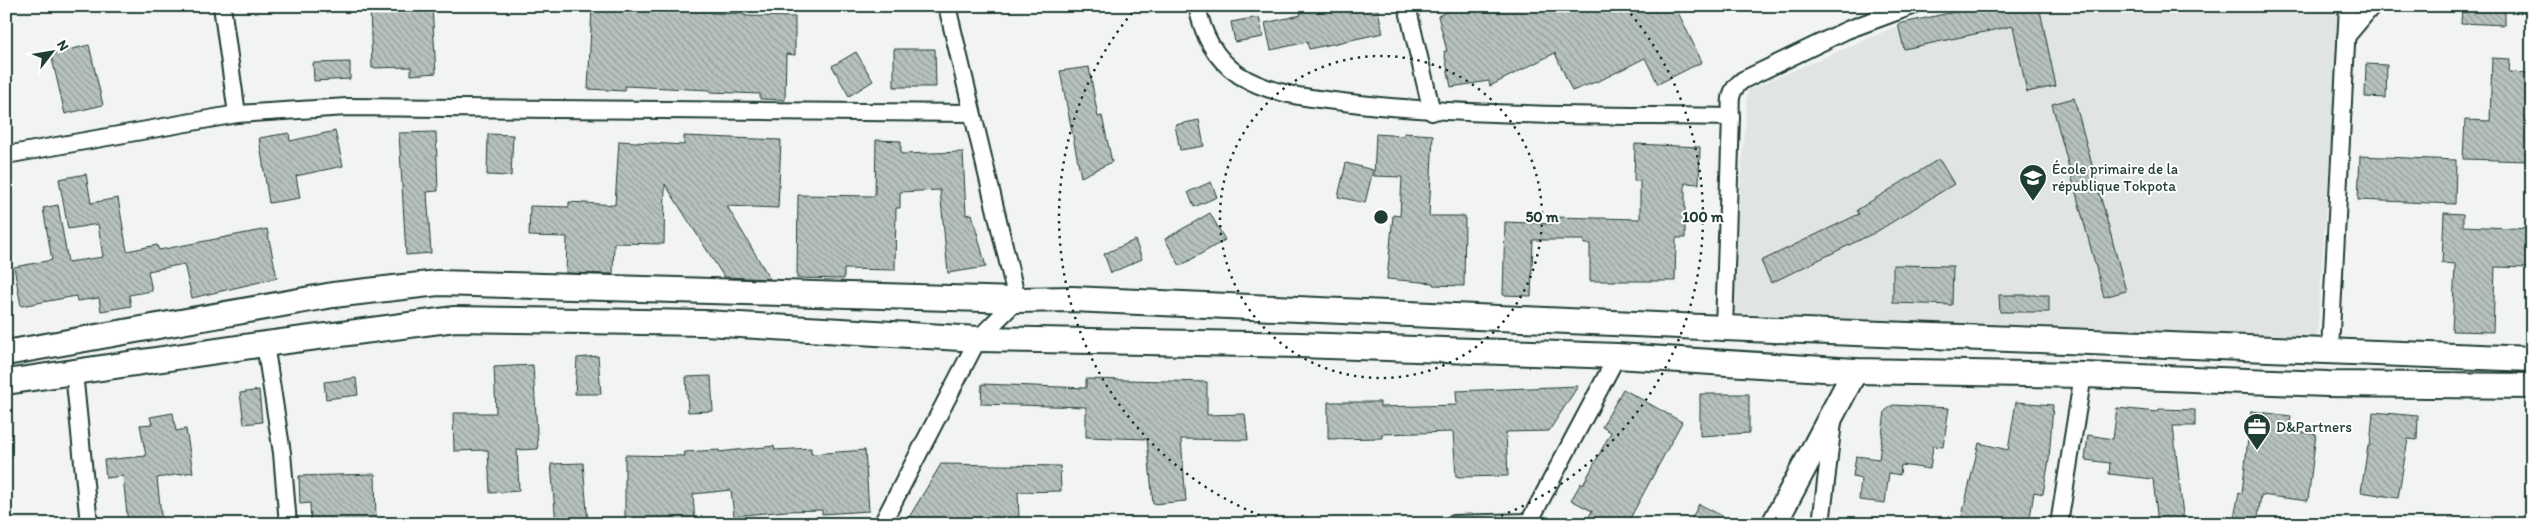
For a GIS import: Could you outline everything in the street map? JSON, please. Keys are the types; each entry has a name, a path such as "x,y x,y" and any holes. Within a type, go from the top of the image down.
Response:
{"street":[{"path":"222,6 237,114"},
{"path":"947,6 1017,300"},
{"path":"1197,6 1208,44 1223,61 1248,79 1301,97 1432,112 1731,117"},
{"path":"1407,6 1432,112"},
{"path":"1724,328 1731,117 1730,96 1735,86 1743,80 1847,30 1912,6"},
{"path":"2330,350 2348,6"},
{"path":"2346,37 2372,6"},
{"path":"6,155 237,114 347,107 971,113"},
{"path":"6,353 333,295 438,282 1017,300 1082,300 1724,328 2532,359"},
{"path":"882,524 978,339 1017,300"},
{"path":"6,382 265,344 455,319 705,323 978,339 1309,346 1617,356 1855,371 2082,375 2328,384 2532,386"},
{"path":"265,344 282,453 288,524"},
{"path":"1453,524 1529,523 1617,356"},
{"path":"1774,524 1855,371"},
{"path":"74,372 89,524"},
{"path":"2059,524 2082,375"},
{"path":"1821,524 1834,410"}],"shaded area":[{"name":"École primaire de la république Tokpota","path":"1973,6 2341,6 2316,347 2127,333 1730,313 1748,90 1902,24"}],"building":[{"path":"432,6 436,73 411,75 411,67 372,68 370,7"},
{"path":"592,6 710,6 711,13 795,17 795,55 786,54 785,100 760,99 760,94 710,92 710,90 625,86 625,91 588,89"},
{"path":"1299,6 1377,6 1383,33 1309,49 1307,42 1271,50 1265,23 1301,15"},
{"path":"1458,6 1675,6 1702,62 1658,84 1645,58 1601,80 1572,91 1555,53 1490,86 1489,81 1451,87 1444,51 1447,51 1438,16"},
{"path":"1982,6 2039,6 2056,86 2027,92 2013,26 1904,49 1898,24"},
{"path":"2462,6 2505,6 2505,25 2461,23"},
{"path":"1259,17 1263,37 1235,42 1231,22"},
{"path":"89,45 103,105 65,114 51,54"},
{"path":"894,49 935,49 936,87 894,87"},
{"path":"856,52 873,81 849,96 832,66"},
{"path":"2492,58 2510,59 2509,72 2532,73 2528,161 2463,159 2465,120 2490,121"},
{"path":"350,62 350,79 314,81 313,63"},
{"path":"2366,64 2387,65 2386,98 2365,97"},
{"path":"1089,67 1098,117 1102,116 1112,162 1081,177 1060,71"},
{"path":"2074,98 2126,291 2104,297 2052,104"},
{"path":"1199,120 1204,146 1180,150 1175,125"},
{"path":"335,131 343,166 296,176 300,198 269,203 259,138 289,133 290,141"},
{"path":"436,132 438,191 427,192 431,253 406,255 399,133"},
{"path":"1404,133 1433,135 1429,216 1465,216 1464,286 1433,285 1433,283 1387,279 1393,215 1400,216 1402,177 1374,176 1376,134 1404,136"},
{"path":"488,134 513,135 511,176 487,175"},
{"path":"684,136 781,140 778,208 727,206 770,279 724,277 665,184 664,244 614,243 613,274 566,273 567,237 529,236 530,206 569,207 569,202 615,205 619,141 684,145"},
{"path":"876,140 901,141 901,154 963,152 966,215 972,214 986,267 948,273 940,190 900,192 900,208 896,208 895,270 844,269 844,279 797,278 798,195 875,196"},
{"path":"1635,144 1700,147 1699,184 1685,183 1685,238 1676,238 1675,281 1590,281 1590,244 1584,244 1584,240 1533,240 1531,296 1503,295 1505,222 1552,224 1552,217 1640,219 1640,181 1634,181"},
{"path":"2360,156 2456,160 2455,204 2358,200"},
{"path":"1939,159 1954,184 1876,232 1771,283 1761,261 1859,214 1857,210"},
{"path":"1346,163 1373,170 1365,203 1338,197"},
{"path":"86,174 91,203 118,198 127,251 157,245 159,250 267,229 277,278 192,298 184,264 148,271 152,291 129,295 131,306 101,311 99,298 77,301 76,296 21,306 14,267 52,260 43,208 58,205 68,262 103,257 98,224 68,229 59,179"},
{"path":"1211,182 1217,197 1194,207 1188,192"},
{"path":"1210,213 1225,240 1180,266 1165,239"},
{"path":"2444,213 2463,214 2463,226 2532,229 2532,268 2495,267 2493,332 2452,331 2455,264 2442,263"},
{"path":"1135,240 1142,259 1111,273 1104,254"},
{"path":"1893,265 1953,266 1952,305 1893,303"},
{"path":"1999,295 2049,295 2049,312 2000,312"},
{"path":"598,356 601,394 575,394 577,358"},
{"path":"533,365 538,449 517,450 519,491 490,493 488,450 454,451 453,413 496,413 494,367"},
{"path":"711,376 713,411 688,412 686,377"},
{"path":"356,378 358,395 326,399 324,382"},
{"path":"1086,379 1207,382 1207,415 1245,414 1248,440 1181,439 1186,501 1153,504 1147,439 1086,437 1086,407 981,404 982,384 1086,388"},
{"path":"1578,386 1549,431 1506,432 1508,476 1456,477 1453,432 1382,434 1382,438 1328,439 1328,402 1380,402 1380,407 1457,405 1456,391"},
{"path":"1623,389 1682,422 1627,524 1585,524 1592,511 1571,500 1581,483 1583,485 1611,432 1602,427"},
{"path":"259,390 262,422 244,424 240,393"},
{"path":"1700,394 1749,394 1749,433 1700,436"},
{"path":"2016,402 2053,405 2049,460 2043,494 2034,492 2029,524 1960,524 1979,443 2008,450"},
{"path":"1893,405 1949,408 1943,447 1933,446 1930,469 1901,465 1900,475 1889,473 1885,503 1859,500 1861,478 1853,476 1856,456 1879,459 1885,411"},
{"path":"2117,408 2158,412 2159,409 2195,410 2195,426 2173,426 2184,524 2158,524 2153,479 2109,474 2110,463 2085,460 2088,435 2113,439"},
{"path":"2251,411 2291,416 2289,431 2316,434 2308,501 2261,495 2257,524 2233,524 2239,492 2242,493"},
{"path":"2373,412 2418,416 2417,440 2408,439 2398,498 2361,492 2368,446 2370,446"},
{"path":"173,413 176,431 186,429 193,472 157,478 162,524 128,524 123,476 106,478 104,460 146,456 140,425 152,424 150,417"},
{"path":"774,446 775,450 811,448 811,454 865,450 869,511 822,514 822,510 786,511 734,516 731,490 693,494 695,524 666,524 665,520 625,519 625,455 685,456 684,452 719,450 719,452"},
{"path":"583,463 588,524 556,524 551,464"},
{"path":"941,464 1060,466 1061,491 1018,492 1019,519 908,519"},
{"path":"375,474 376,524 311,524 310,503 300,504 299,476"},
{"path":"1699,504 1738,524 1689,524"}],"place":[{"name":"École primaire de la république Tokpota","path":"2033,202"},
{"name":"D&Partners","path":"2257,451"}]}
